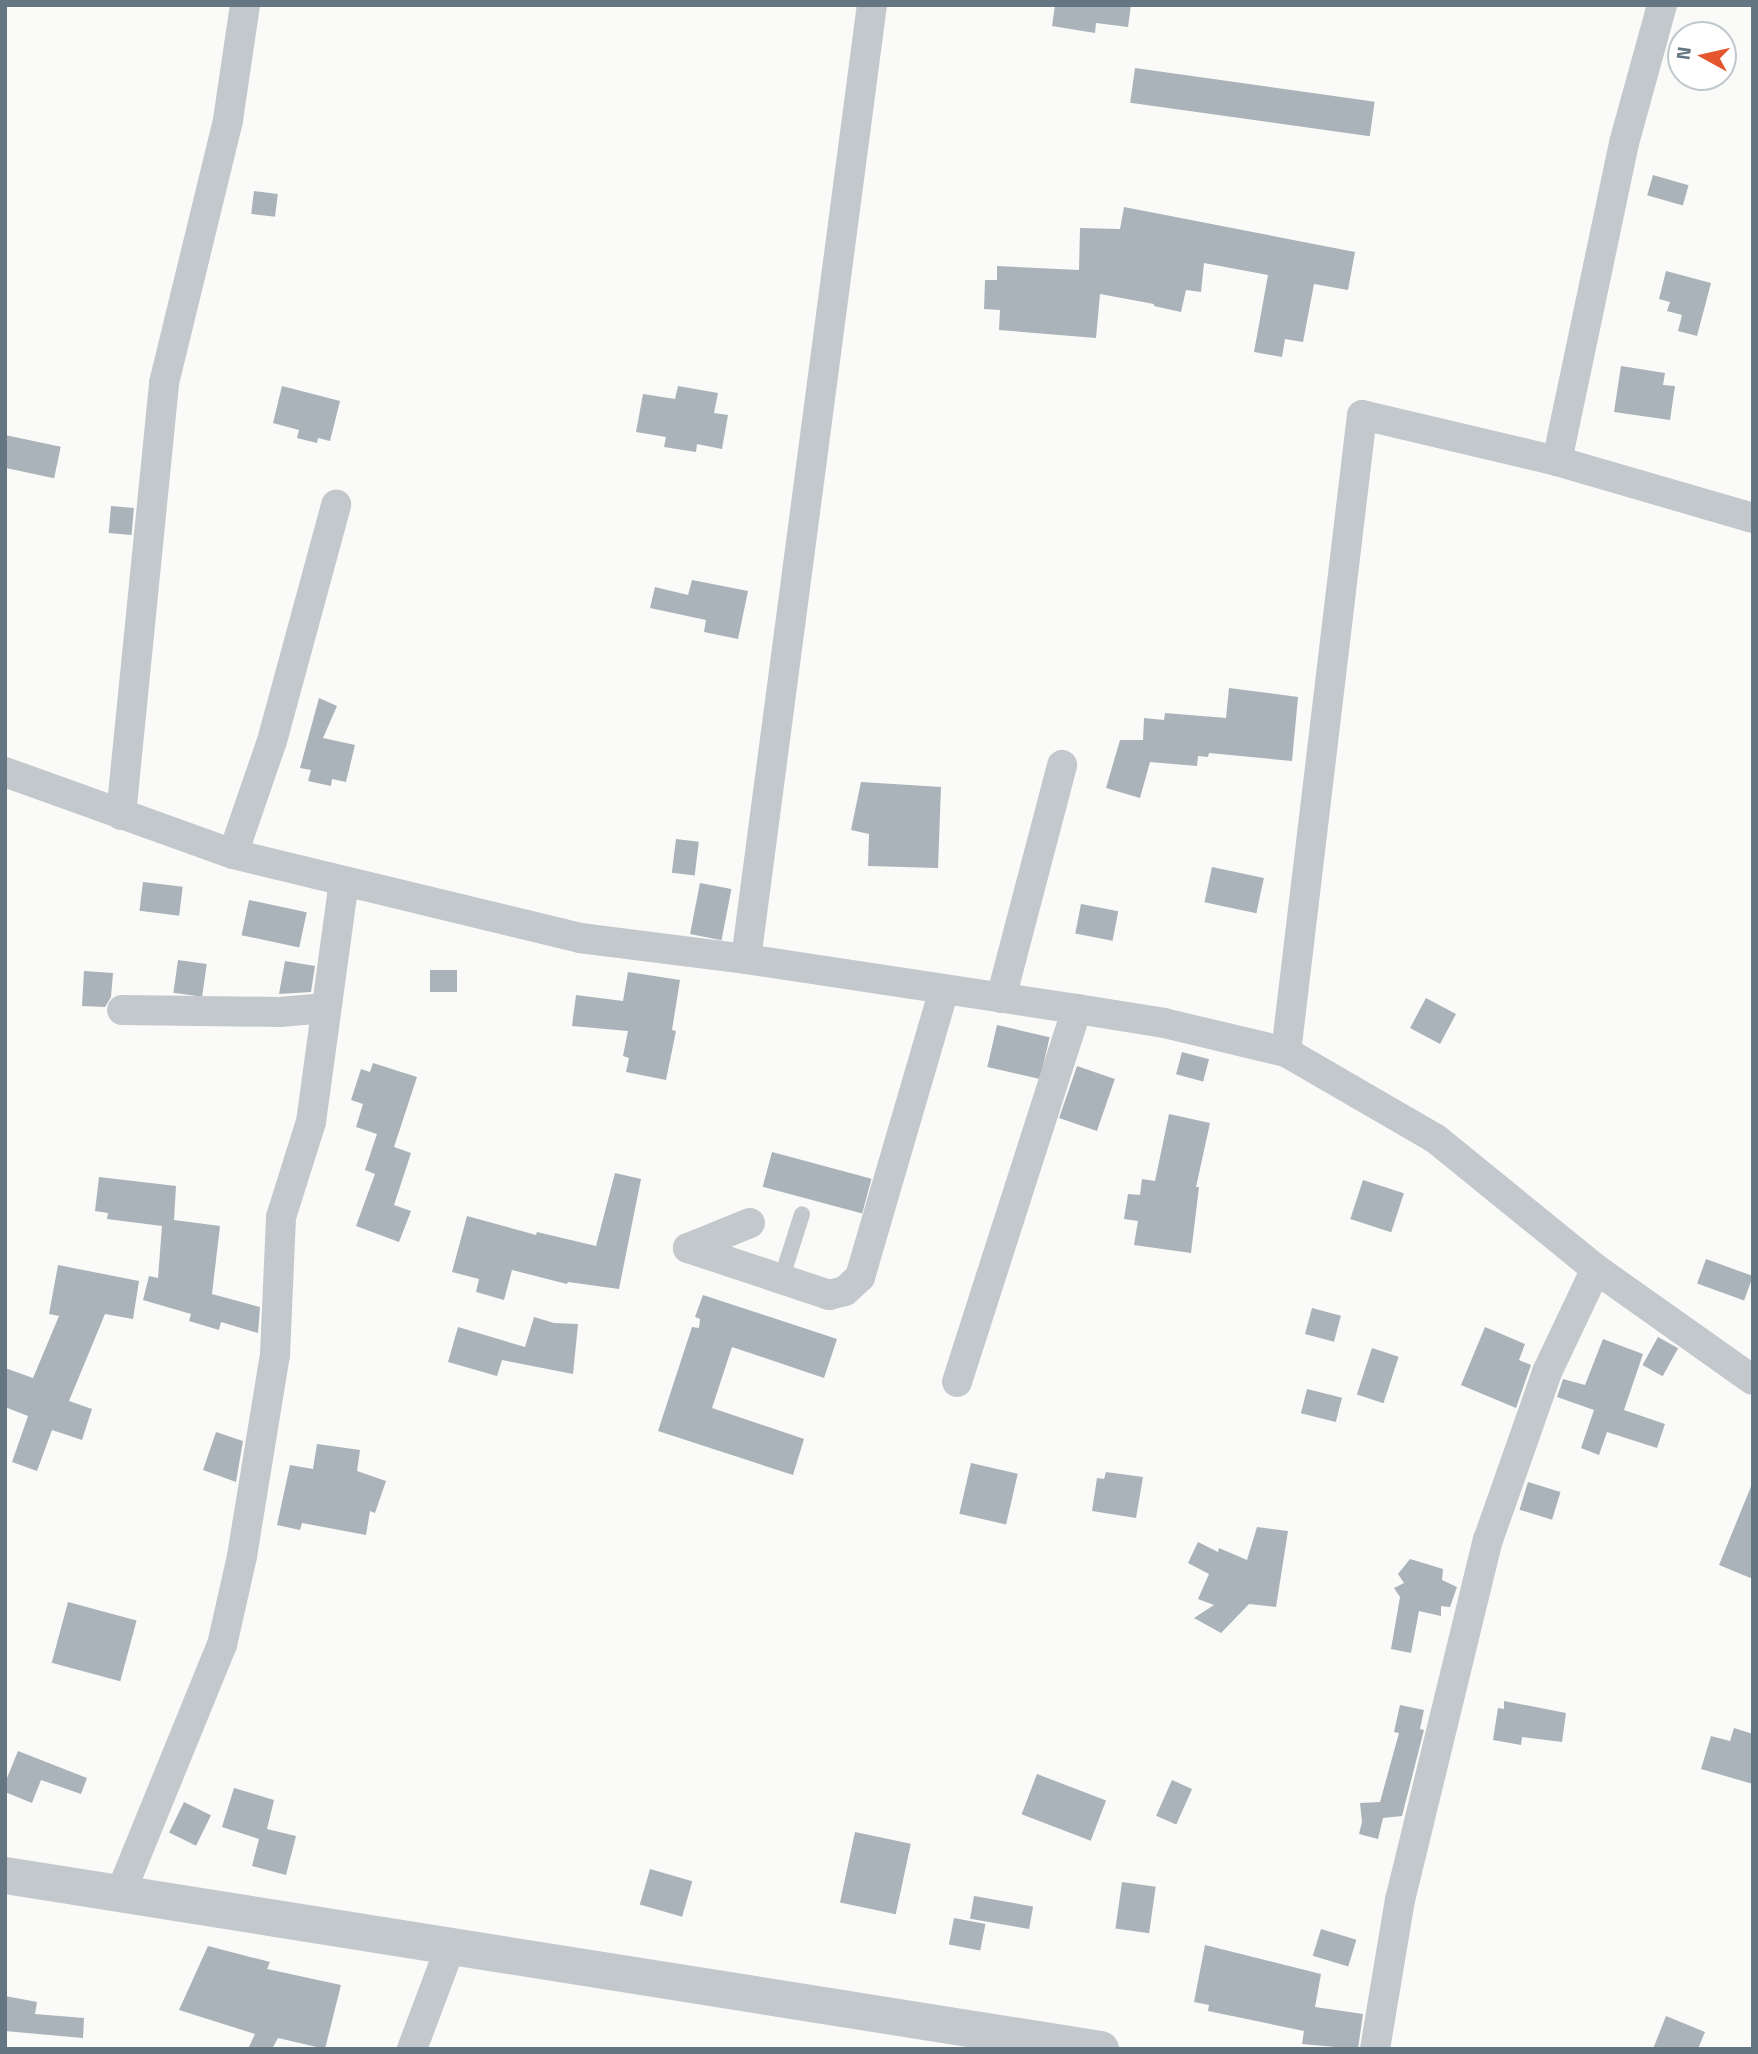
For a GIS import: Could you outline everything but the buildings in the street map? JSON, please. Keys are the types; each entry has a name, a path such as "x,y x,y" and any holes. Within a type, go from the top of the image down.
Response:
{"street":[{"path":"121,815 164,383 228,120 245,5"},
{"path":"746,959 872,5"},
{"path":"1557,461 1624,143 1662,5"},
{"path":"1286,1052 1362,415 1557,461 1753,518"},
{"path":"233,854 272,741 336,505"},
{"path":"1001,998 1062,765"},
{"path":"5,772 233,854 580,938 746,959 1164,1023 1286,1052 1436,1139 1596,1269 1753,1380"},
{"path":"121,1892 222,1645 228,1620 242,1556 275,1355 281,1217 312,1122 344,881"},
{"path":"750,1223 688,1248 829,1295 845,1291 860,1277 944,989"},
{"path":"122,1010 280,1012 326,1008"},
{"path":"957,1382 1077,1009"},
{"path":"1375,2049 1400,1900 1488,1540 1547,1372 1596,1269"},
{"path":"5,1875 1100,2049"},
{"path":"412,2049 451,1945"}],"lane":[{"path":"781,1280 802,1214"}]}
